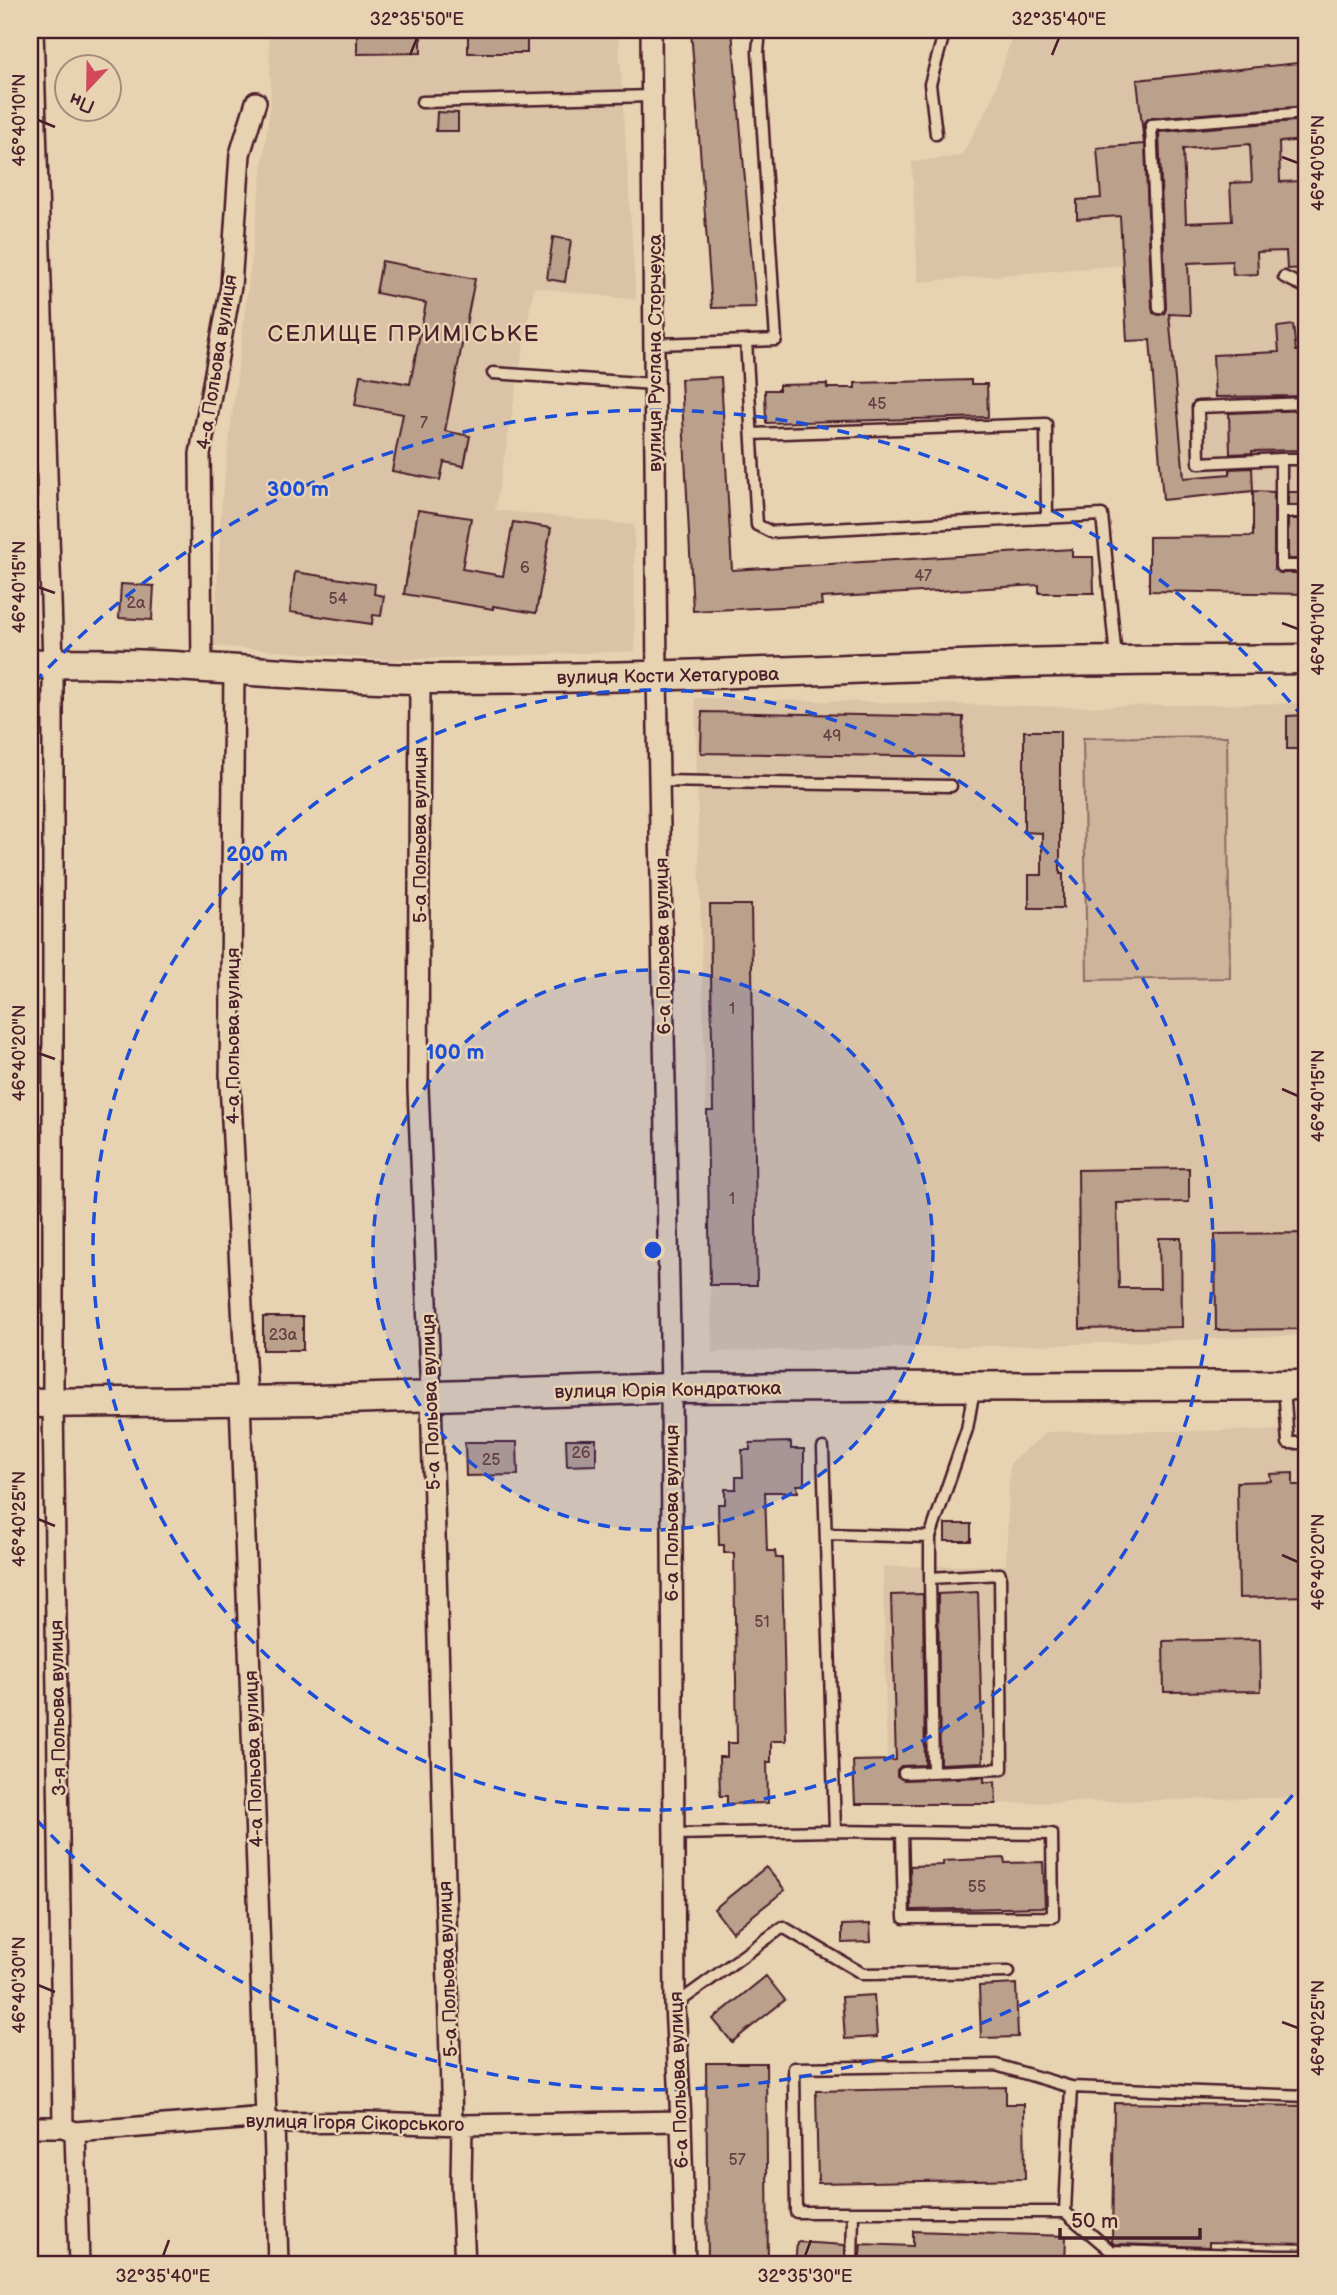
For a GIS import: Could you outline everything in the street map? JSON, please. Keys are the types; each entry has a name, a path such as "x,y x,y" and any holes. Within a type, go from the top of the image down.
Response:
{"street":[{"name":"3-я Польова вулиця","path":"33,30 41,663 41,1403 69,2130 79,2265"},
{"name":"вулиця Руслана Сторчеуса","path":"651,30 657,677"},
{"name":"4-а Польова вулиця","path":"202,667 200,453 231,286 240,154 256,102"},
{"name":"вулиця Кости Хетагурова","path":"41,663 202,667 234,671 420,679 657,677 1116,662 1307,659"},
{"name":"4-а Польова вулиця","path":"234,671 230,1083 270,2120 278,2265"},
{"name":"6-а Польова вулиця","path":"657,677 671,1388 675,2005 685,2265"},
{"name":"5-а Польова вулиця","path":"420,679 418,1087 464,2265"},
{"name":"вулиця Юрія Кондратюка","path":"41,1403 430,1396 671,1388 1296,1385"},
{"name":"вулиця Ігоря Сікорського","path":"30,2127 69,2130 270,2120 457,2125 681,2122"}],"lane":[{"path":"654,344 776,340 758,52 760,30"},
{"path":"936,134 930,85 946,30"},
{"path":"422,102 652,96"},
{"path":"1160,308 1151,125 1307,113"},
{"path":"1284,276 1307,288"},
{"path":"746,341 757,525 771,532 1102,515 1116,662"},
{"path":"494,373 654,384"},
{"path":"1307,403 1198,407 1199,463 1307,459"},
{"path":"752,434 1046,424 1047,518"},
{"path":"1281,459 1281,566 1307,566"},
{"path":"1281,512 1307,512"},
{"path":"659,781 951,786"},
{"path":"933,1772 930,1537 967,1429 975,1385"},
{"path":"1296,1385 1288,1443 1307,1443"},
{"path":"823,1448 835,1831"},
{"path":"825,1534 930,1537"},
{"path":"904,1773 1002,1769 1000,1574 930,1578"},
{"path":"672,1834 835,1831 1052,1834 1053,1917 904,1918 902,1832"},
{"path":"675,2005 783,1927 863,1974 1009,1972"},
{"path":"1307,2096 1070,2087 996,2065 794,2068 796,2211 1065,2211 1111,2251 1277,2261 1307,2256"},
{"path":"1065,2211 1070,2087"},
{"path":"852,2265 853,2211"}],"shaded area":[{"path":"269,30 618,30 636,300 534,287 495,510 634,525 635,651 390,660 214,646 222,500 271,98"},
{"path":"1014,30 1307,30 1307,594 1252,594 1253,491 1163,500 1150,340 1123,265 918,282 912,162 961,156 991,103"},
{"path":"695,698 1066,707 1307,703 1307,1335 1074,1344 712,1352"},
{"path":"1227,736 1230,978 1087,980 1083,738"},
{"path":"1307,1430 1307,1797 881,1806 881,1766 887,1766 883,1567 1006,1565 1010,1463 1047,1432"}],"building":[{"path":"357,30 421,30 421,53 357,54"},
{"path":"468,30 527,30 527,53 468,53"},
{"path":"691,30 732,30 756,307 712,308"},
{"path":"1307,62 1307,106 1150,118 1144,122 1152,308 1153,313 1159,315 1164,314 1166,308 1159,132 1307,120 1307,140 1279,142 1280,182 1303,181 1307,268 1287,269 1286,251 1257,252 1258,274 1233,275 1232,261 1188,263 1190,315 1169,314 1184,478 1230,474 1230,469 1252,468 1253,491 1163,500 1150,340 1127,341 1120,216 1077,219 1077,200 1101,198 1097,148 1144,144 1137,80","holes":["1250,144 1252,182 1230,183 1232,221 1186,223 1183,149"]},
{"path":"437,112 458,113 458,131 436,131"},
{"path":"553,237 571,240 565,282 547,279"},
{"path":"382,261 475,279 445,431 470,436 464,466 444,462 440,480 392,471 403,414 355,405 360,375 410,384 426,303 376,293"},
{"path":"1293,325 1296,351 1307,350 1307,396 1215,397 1213,355 1279,352 1277,327"},
{"path":"721,377 732,570 1072,549 1072,557 1093,557 1094,593 1039,593 1039,585 821,598 822,605 693,611 681,379"},
{"path":"971,380 971,384 987,384 988,417 766,423 765,390 779,390 779,385 827,384 827,388 855,388 855,383"},
{"path":"1307,410 1307,450 1230,454 1229,413"},
{"path":"1253,491 1274,492 1274,569 1280,573 1307,573 1307,594 1149,591 1149,537 1253,536"},
{"path":"1288,492 1307,492 1307,505 1288,505"},
{"path":"418,510 471,518 462,569 503,576 513,522 551,528 536,613 493,606 493,609 404,594"},
{"path":"1288,519 1307,519 1307,559 1288,559"},
{"path":"295,572 375,584 374,594 384,596 381,616 373,615 372,624 290,612"},
{"path":"121,584 154,586 152,620 119,618"},
{"path":"702,712 963,717 962,757 701,753"},
{"path":"1307,715 1307,749 1287,749 1287,716"},
{"path":"1024,731 1060,731 1060,874 1063,874 1063,908 1029,908 1029,875 1042,875 1042,833 1024,832"},
{"path":"710,905 751,905 757,1285 710,1285 707,1111 713,1111"},
{"path":"1189,1168 1189,1202 1117,1203 1119,1288 1160,1288 1159,1238 1181,1238 1182,1327 1080,1329 1078,1170"},
{"path":"1307,1233 1307,1329 1216,1330 1215,1234"},
{"path":"263,1317 303,1317 303,1350 263,1350"},
{"path":"566,1439 596,1439 596,1465 567,1466"},
{"path":"465,1442 517,1442 518,1475 466,1476"},
{"path":"791,1442 791,1449 804,1449 804,1485 797,1485 798,1492 765,1492 767,1551 775,1551 776,1558 782,1558 786,1741 771,1741 771,1762 767,1762 768,1803 727,1804 727,1796 720,1796 719,1757 727,1757 727,1743 737,1743 734,1553 724,1553 724,1545 719,1545 718,1504 725,1504 725,1489 736,1489 736,1477 743,1477 742,1450 750,1450 750,1443"},
{"path":"1293,1473 1293,1485 1307,1485 1307,1596 1239,1598 1237,1482 1271,1481 1270,1474"},
{"path":"945,1524 971,1524 971,1541 945,1541"},
{"path":"978,1592 983,1762 940,1764 938,1594"},
{"path":"923,1594 925,1765 901,1766 897,1770 897,1776 904,1780 984,1777 984,1782 995,1782 996,1804 855,1804 853,1761 896,1760 891,1595"},
{"path":"1260,1639 1261,1691 1164,1692 1163,1641"},
{"path":"1004,1858 1005,1863 1043,1862 1045,1907 911,1910 910,1866 943,1865 943,1861"},
{"path":"766,1867 785,1890 732,1932 714,1909"},
{"path":"870,1924 871,1942 842,1943 842,1925"},
{"path":"766,1976 785,2000 732,2042 713,2019"},
{"path":"1016,1984 1018,2037 981,2038 979,1986"},
{"path":"874,1995 877,2037 845,2039 842,1997"},
{"path":"706,2063 766,2063 768,2265 708,2265"},
{"path":"1006,2087 1006,2104 1024,2104 1025,2179 818,2183 816,2091"},
{"path":"1114,2103 1307,2106 1307,2244 1209,2242 1209,2247 1114,2244"},
{"path":"913,2231 1066,2236 1065,2265 859,2265 861,2244 913,2246"},
{"path":"797,2242 845,2245 845,2265 795,2265"},
{"path":"1112,2258 1209,2261 1208,2265 1112,2265"}],"district":[{"name":"СЕЛИЩЕ ПРИМІСЬКЕ","path":"404,333"}]}
